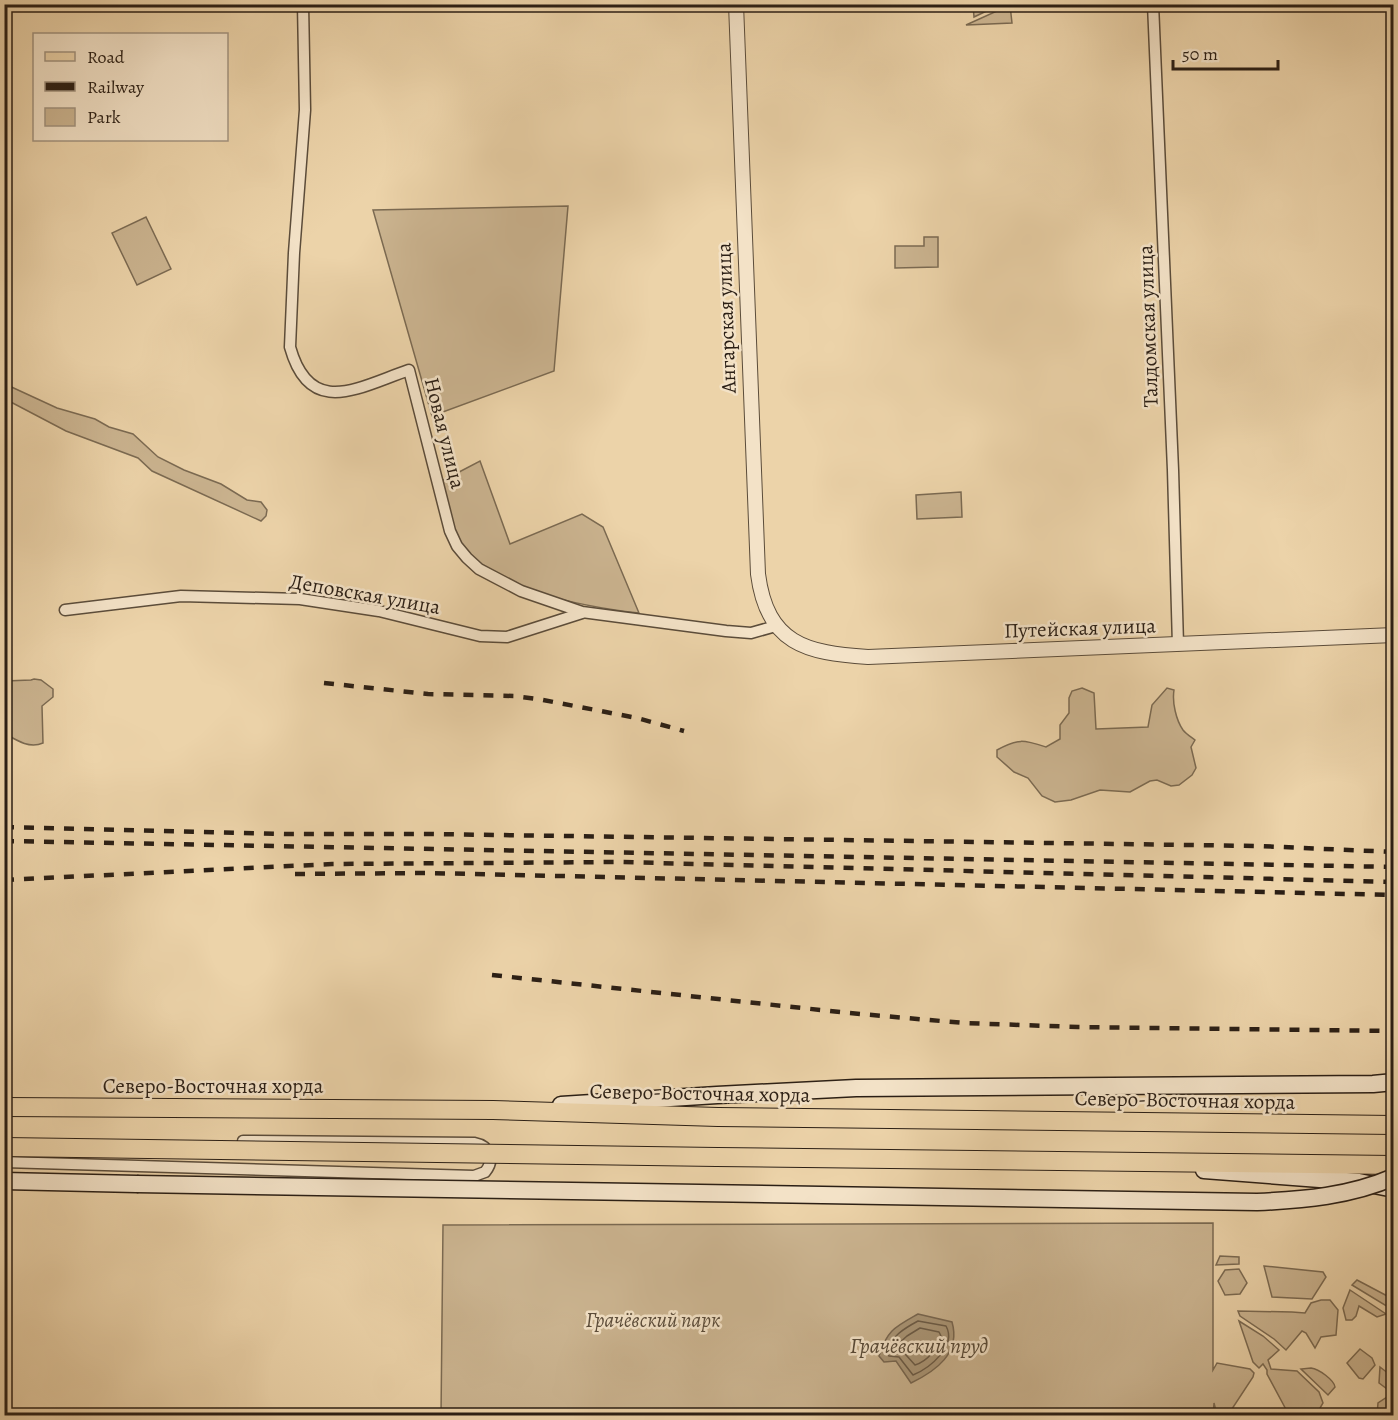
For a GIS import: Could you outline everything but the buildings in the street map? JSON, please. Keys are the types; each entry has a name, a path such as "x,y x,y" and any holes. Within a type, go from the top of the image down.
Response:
{"main road":[{"path":"493,1110 856,1088 1394,1082"},
{"name":"Северо-Восточная хорда","path":"4,1107 493,1110 718,1117 1394,1125"},
{"path":"4,1147 1394,1165"},
{"path":"1108,1162 1359,1182 1394,1189"},
{"path":"4,1181 1257,1202 1310,1199 1366,1188 1394,1177"}],"street":[{"name":"Новая улица","path":"303,4 305,110 294,253 290,347 294,362 302,375 314,387 327,393 343,392 409,370 446,517 457,546 467,558 497,579 521,591 582,612 734,632 751,633 776,626"},
{"name":"Ангарская улица","path":"736,4 758,574 761,594 776,626"},
{"name":"Талдомская улица","path":"1153,4 1173,470 1178,645"},
{"name":"Деповская улица","path":"65,610 181,596 300,599 379,611 480,636 507,637 582,612"},
{"name":"Путейская улица","path":"776,626 789,638 813,651 839,656 868,657 1394,635"},
{"path":"4,1140 474,1143 485,1147 491,1157 489,1168 480,1175 474,1176 4,1162"}],"green space":[{"path":"973,4 999,5 974,17"},
{"path":"1010,5 1012,23 966,25"},
{"path":"568,206 554,371 432,416 373,210"},
{"path":"146,217 171,269 137,285 112,233"},
{"path":"924,237 938,237 938,267 895,268 895,246 924,246"},
{"path":"5,384 57,408 95,419 109,427 133,434 158,457 221,484 247,500 261,502 267,510 266,516 261,521 152,471 138,458 66,431 5,399"},
{"path":"480,461 510,544 582,514 603,527 639,613 593,606 542,594 495,574 476,560 457,538 448,515 440,482"},
{"path":"961,492 962,517 917,519 916,495"},
{"path":"41,680 53,689 53,697 42,706 43,743 38,745 23,743 4,733 5,681"},
{"path":"1082,688 1094,693 1096,729 1148,727 1152,705 1167,688 1174,690 1174,705 1178,721 1184,731 1195,740 1191,747 1196,768 1192,775 1179,785 1171,786 1157,780 1150,781 1130,792 1100,790 1071,800 1055,802 1042,796 1028,778 1014,772 997,757 997,750 1010,743 1021,741 1046,747 1060,739 1060,725 1069,713 1069,698 1072,691"},
{"name":"Грачёвский парк","path":"1213,1223 1213,1370 1217,1363 1250,1369 1254,1373 1228,1415 1217,1415 1214,1403 1213,1416 441,1416 443,1225"},
{"path":"1220,1256 1239,1257 1239,1264 1216,1265"},
{"path":"1264,1266 1323,1272 1326,1277 1312,1299 1272,1297"},
{"path":"1239,1269 1247,1283 1240,1294 1225,1295 1218,1281 1225,1270"},
{"path":"1357,1280 1393,1299 1393,1310 1352,1285"},
{"path":"1350,1290 1386,1314 1377,1317 1359,1306 1356,1316 1352,1320 1346,1320 1343,1308"},
{"path":"1330,1300 1338,1310 1336,1335 1321,1337 1315,1348 1306,1333 1302,1331 1286,1350 1240,1316 1238,1311 1305,1313 1311,1303"},
{"path":"1239,1321 1263,1336 1279,1350 1268,1360 1271,1369 1297,1371 1319,1392 1323,1403 1316,1415 1289,1415 1263,1364 1259,1368 1253,1362"},
{"path":"1360,1349 1372,1358 1375,1365 1363,1379 1359,1378 1347,1363"},
{"path":"1380,1367 1393,1377 1393,1415 1377,1415 1378,1403 1390,1395 1387,1389 1379,1383"},
{"path":"1311,1368 1326,1375 1334,1384 1335,1387 1328,1395 1301,1369"}],"water":[{"name":"Грачёвский пруд","path":"918,1314 952,1322 953,1343 950,1352 937,1367 911,1383 896,1361 884,1362 879,1356 885,1340 893,1330"}],"railway":[{"path":"324,683 428,694 514,696 538,699 637,718 684,731"},
{"path":"4,827 288,834 1259,846 1394,852"},
{"path":"4,841 1394,867"},
{"path":"4,880 332,864 620,862 1394,882"},
{"path":"295,874 428,873 1394,895"},
{"path":"492,975 964,1023 1078,1027 1394,1031"}]}
